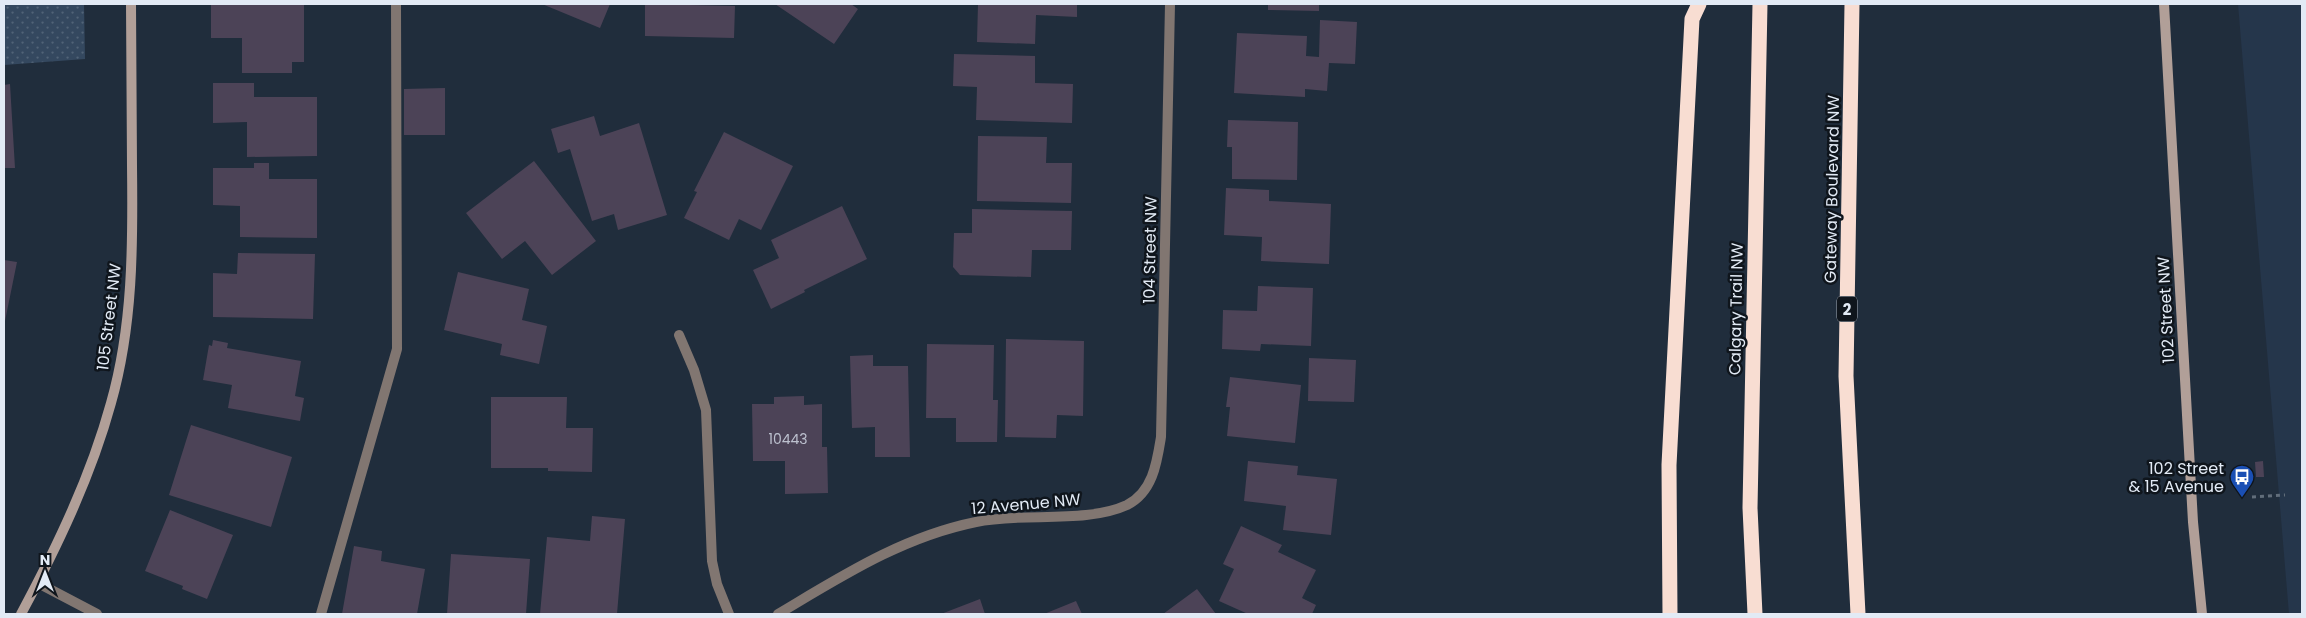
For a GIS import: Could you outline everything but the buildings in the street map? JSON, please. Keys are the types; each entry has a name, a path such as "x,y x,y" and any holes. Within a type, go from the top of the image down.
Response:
{"highway":[{"path":"1670,614 1669,465 1692,19 1699,4"},
{"name":"Calgary Trail NW","path":"1755,614 1750,508 1760,4"},
{"name":"Gateway Boulevard NW","path":"1852,4 1846,376 1858,614"}],"street":[{"name":"105 Street NW","path":"21,614 38,583 93,464 112,401 122,351 130,300 132,256 130,4"},
{"path":"321,614 396,349 396,4"},
{"name":"104 Street NW","path":"1143,494 1151,479 1157,461 1161,437 1170,4"},
{"name":"102 Street NW","path":"2164,4 2193,522 2202,614"},
{"path":"679,334 694,370 706,410 712,561 717,584 729,614"},
{"name":"12 Avenue NW","path":"778,614 871,559 912,540 978,521 1107,511 1127,504 1143,494"},
{"path":"38,583 96,614"}],"path":[{"path":"2252,497 2285,495"}],"shaded area":[{"path":"4,4 84,4 85,59 4,65"},
{"path":"2238,4 2302,4 2302,614 2289,614"}],"place":[{"name":"102 Street & 15 Avenue","path":"2242,498"}]}
